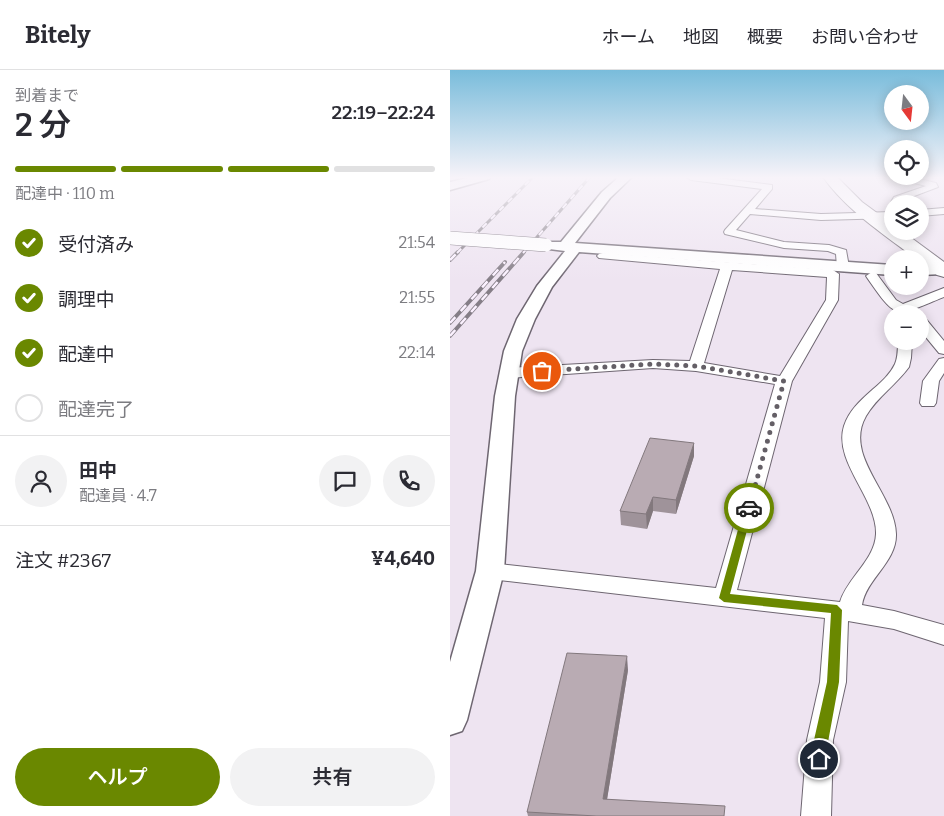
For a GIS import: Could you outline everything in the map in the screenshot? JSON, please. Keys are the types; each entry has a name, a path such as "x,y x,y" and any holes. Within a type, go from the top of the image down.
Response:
{"highway":[{"path":"865,212 943,270"}],"street":[{"path":"450,720 490,571 508,373 513,351 526,319 545,286 594,212"},
{"path":"747,212 729,232 784,245 829,248 842,252 843,267"},
{"path":"757,212 811,217 884,215"},
{"path":"450,238 884,270"},
{"path":"603,256 833,274 832,300 784,381 724,598"},
{"path":"696,366 727,267"},
{"path":"929,270 943,270"},
{"path":"872,276 894,305"},
{"path":"922,305 938,294"},
{"path":"929,332 944,350"},
{"path":"816,816 820,740 833,682 844,611 884,547 886,534 884,519 856,457 850,435 854,424 875,393 902,366 905,350"},
{"path":"928,403 931,380 944,362"},
{"path":"508,373 653,364 696,366 784,381"},
{"path":"490,571 844,611 894,620 944,634"}],"building":[{"path":"650,438 694,443 676,500 653,497 646,514 620,511"},
{"path":"567,653 627,656 603,799 725,806 724,816 596,816 527,812"}],"railway":[{"path":"450,260 498,212"},
{"path":"523,253 559,212"},
{"path":"450,336 524,252"},
{"path":"450,323 505,262"}],"way so far":[{"path":"542,371 653,364 696,366 784,381 749,508"}],"route":[{"path":"749,508 724,598 837,610 833,682 820,740 819,759"}]}
